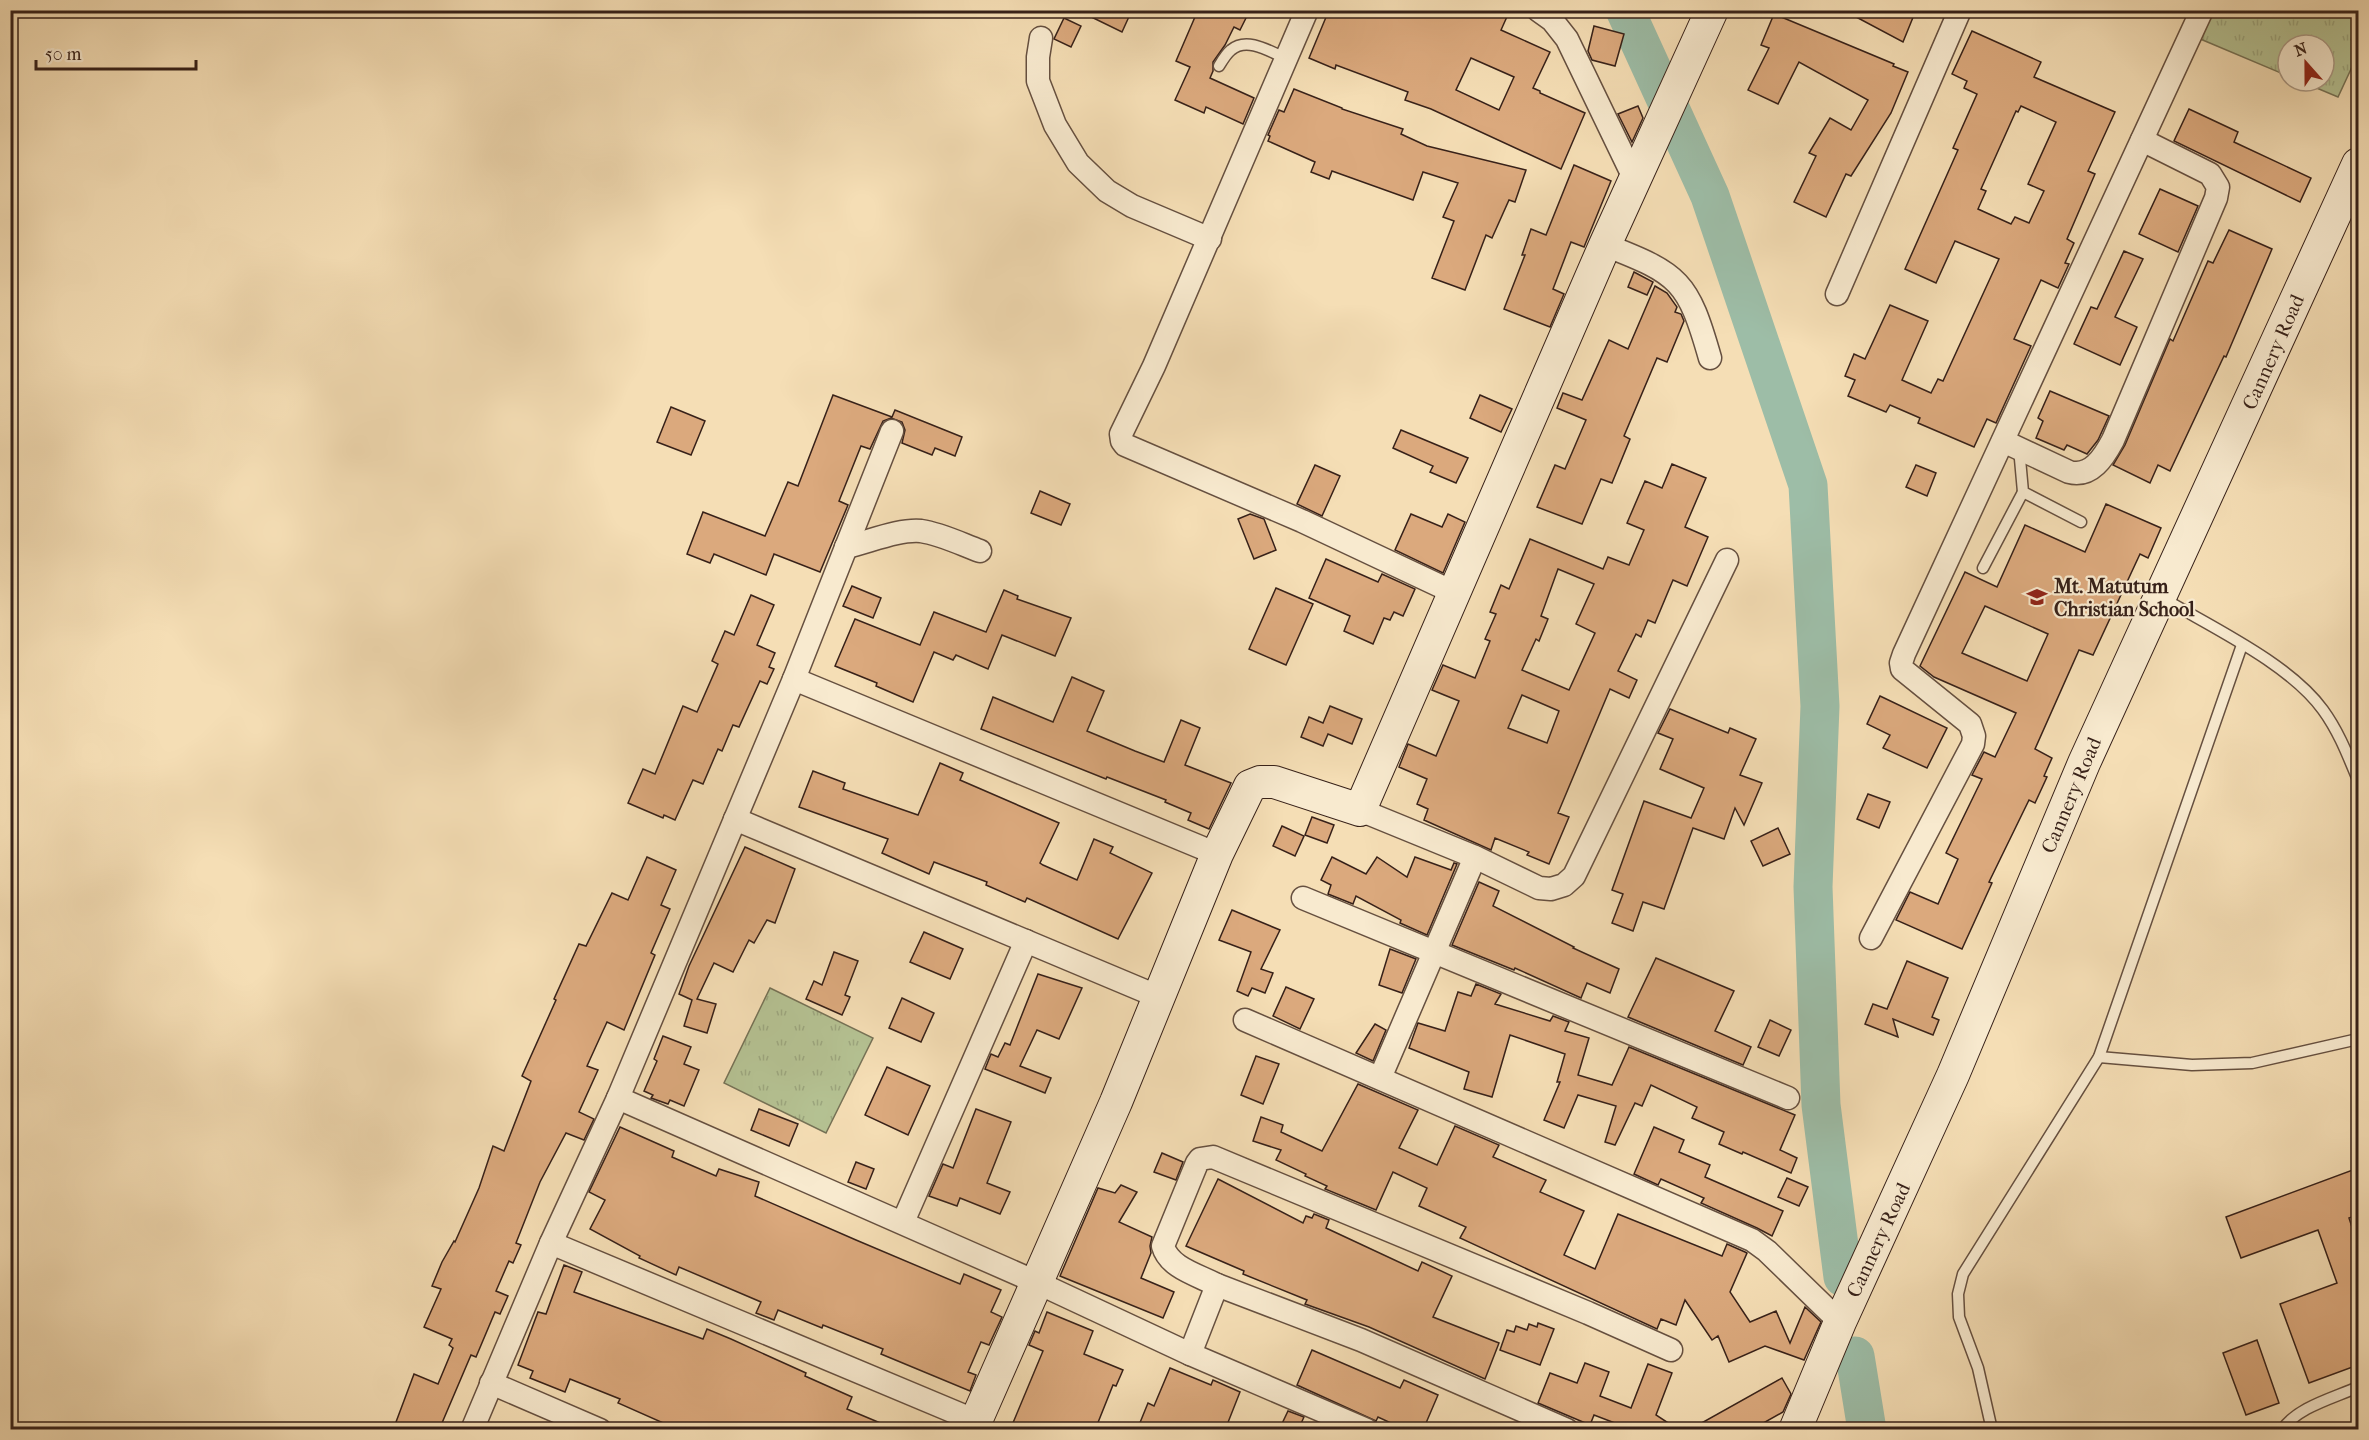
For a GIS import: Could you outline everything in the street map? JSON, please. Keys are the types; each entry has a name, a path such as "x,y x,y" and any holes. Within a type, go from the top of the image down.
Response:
{"street":[{"path":"1307,10 1210,239 1121,434 1122,441 1125,445 1302,521 1455,593"},
{"path":"1538,10 1552,20 1567,39 1636,182"},
{"path":"1360,810 1605,245 1636,182 1712,10"},
{"path":"1837,294 1960,10"},
{"path":"1871,938 1973,744 1974,736 1970,724 1906,674 1901,663 2011,445 2142,140 2202,10"},
{"path":"1041,38 1038,81 1055,125 1078,163 1107,191 1132,206 1210,239"},
{"path":"2011,445 2073,473 2084,472 2102,460 2113,440 2216,198 2218,187 2210,174 2142,140"},
{"name":"Cannery Road","path":"1795,1430 1840,1322 1953,1075 2084,763 2358,164"},
{"path":"1605,245 1646,261 1677,281 1698,315 1710,358"},
{"path":"472,1430 551,1243 618,1098 794,679 892,431"},
{"path":"846,547 919,531 980,551"},
{"path":"551,1243 974,1425 1107,1122 1217,854 1250,786 1260,782 1274,782 1304,790 1360,810 1475,857 1539,888 1551,889 1564,885 1574,876 1727,560"},
{"path":"794,679 1217,854"},
{"path":"735,819 1159,997"},
{"path":"1380,1078 1475,857"},
{"path":"1303,898 1788,1098"},
{"path":"903,1222 1026,941"},
{"path":"1245,1020 1752,1240 1767,1251 1840,1322"},
{"path":"618,1098 903,1222 1190,1354 1367,1430"},
{"path":"1567,1430 1361,1340 1217,1285 1171,1262 1163,1246 1197,1163 1205,1157 1224,1160 1671,1350"},
{"path":"1190,1354 1217,1285"},
{"path":"492,1383 600,1430"}],"lane":[{"path":"1219,66 1231,49 1242,45 1258,45 1287,60"},
{"path":"1983,568 2023,492 2011,445"},
{"path":"2023,492 2081,522"},
{"path":"2161,597 2276,666 2322,708 2341,738 2358,780"},
{"path":"1992,1430 1978,1368 1959,1317 1959,1294 1963,1274 2099,1057 2242,645"},
{"path":"2099,1057 2192,1065 2252,1063 2358,1040"},
{"path":"2282,1430 2289,1420 2305,1410 2358,1387"}],"green space":[{"path":"2211,11 2358,11 2358,54 2338,97 2328,93 2336,93 2336,33 2276,33 2276,71 2198,38"},
{"path":"770,988 873,1038 826,1133 724,1083"}],"building":[{"path":"1077,10 1132,10 1122,32"},
{"path":"1198,10 1250,10 1240,30 1234,27 1213,62 1210,78 1254,98 1243,124 1206,107 1204,113 1175,100 1190,67 1176,61"},
{"path":"1329,10 1510,10 1501,30 1550,52 1533,88 1585,113 1561,169 1431,109 1405,100 1408,92 1336,65 1335,69 1309,58","holes":["1471,58 1514,77 1499,110 1456,90"]},
{"path":"1843,10 1916,10 1903,42"},
{"path":"1774,14 1908,72 1891,113 1851,176 1846,174 1826,217 1794,202 1816,156 1809,153 1830,118 1851,130 1868,100 1799,62 1778,104 1748,90 1769,48 1761,45"},
{"path":"1064,18 1081,26 1071,47 1054,39"},
{"path":"1594,26 1624,34 1615,66 1592,60 1588,51"},
{"path":"1972,31 2041,62 2034,77 2115,112 2088,171 2095,174 2067,239 2074,243 2065,263 2069,264 2058,288 2041,280 2014,339 2031,346 1996,423 1987,419 1974,447 1918,423 1920,418 1890,405 1886,412 1848,396 1855,380 1845,376 1854,354 1865,359 1890,305 1928,321 1902,380 1931,393 1938,379 1943,381 1999,259 1955,241 1936,283 1905,269 1958,150 1953,148 1977,94 1964,88 1967,81 1952,74","holes":["2021,106 2056,122 2028,184 2044,191 2029,223 2015,217 2011,224 1978,209 1986,191 1981,189 2016,111 2018,112"]},
{"path":"1294,89 1342,109 1403,129 1401,134 1427,146 1526,170 1515,202 1509,200 1492,238 1486,235 1465,290 1432,278 1454,221 1443,217 1458,183 1423,172 1413,200 1332,171 1329,179 1311,172 1315,162 1268,141 1270,136 1268,135 1279,110 1284,112"},
{"path":"1638,106 1643,118 1632,142 1618,114"},
{"path":"2189,109 2238,132 2234,142 2311,178 2300,202 2174,141"},
{"path":"1574,165 1611,181 1584,247 1571,242 1553,289 1564,294 1550,327 1504,309 1525,255 1522,255 1531,229 1546,235"},
{"path":"2160,189 2198,206 2178,252 2139,234"},
{"path":"2229,230 2272,249 2226,357 2224,356 2170,471 2158,465 2150,483 2113,465 2125,445 2170,339 2173,341 2208,261 2213,263"},
{"path":"2124,251 2143,259 2115,317 2137,327 2120,365 2074,344 2091,307 2097,309"},
{"path":"1634,272 1653,282 1647,295 1628,287"},
{"path":"1655,286 1667,293 1677,307 1675,312 1681,314 1684,321 1667,362 1657,358 1624,436 1630,439 1612,483 1601,479 1582,524 1537,507 1555,465 1565,469 1586,420 1557,408 1563,393 1582,400 1609,340 1628,349"},
{"path":"2050,391 2109,416 2098,440 2087,454 2067,445 2064,450 2036,438 2043,421 2038,418"},
{"path":"833,395 892,417 895,410 962,437 955,456 935,448 932,455 902,443 905,430 902,422 891,418 883,421 870,449 861,446 839,501 848,505 820,572 774,554 766,575 714,554 710,563 687,554 703,512 765,536 788,482 798,486"},
{"path":"1480,395 1512,409 1501,432 1470,418"},
{"path":"671,407 705,421 691,455 657,442"},
{"path":"1401,430 1468,458 1456,483 1430,472 1433,466 1393,448"},
{"path":"1672,464 1706,478 1685,527 1708,537 1687,586 1673,580 1655,623 1648,620 1641,637 1636,634 1618,671 1637,680 1629,698 1610,689 1558,813 1569,817 1549,864 1527,855 1529,852 1495,838 1491,850 1424,820 1428,809 1417,804 1427,779 1399,767 1408,744 1436,756 1459,701 1432,690 1443,665 1475,678 1490,641 1485,639 1496,614 1490,612 1501,585 1509,589 1530,539 1603,569 1608,557 1629,565 1644,530 1627,523 1645,481 1662,488","holes":["1558,569 1594,584 1576,624 1595,633 1569,690 1522,670 1536,639 1539,641 1548,619 1541,616","1522,695 1559,711 1547,743 1508,728"]},
{"path":"1315,465 1340,476 1322,516 1297,504"},
{"path":"1916,465 1936,473 1927,496 1906,487"},
{"path":"1040,491 1070,504 1061,525 1031,513"},
{"path":"2106,504 2161,528 2148,558 2140,554 2093,655 2079,650 2035,749 2052,758 2044,776 2047,777 2035,803 2029,800 1989,882 1992,883 1962,949 1896,920 1910,892 1938,904 1958,859 1946,853 1982,779 1972,775 1984,752 1995,757 2016,713 1934,677 1920,666 1965,572 1997,587 2025,525 2085,552","holes":["1985,606 2048,634 2027,681 1962,653"]},
{"path":"1250,514 1264,519 1276,550 1254,559 1238,519"},
{"path":"1411,514 1442,527 1448,514 1465,522 1443,573 1395,550"},
{"path":"1326,559 1378,582 1382,574 1415,589 1403,616 1394,612 1390,620 1384,618 1373,644 1344,631 1350,616 1309,598"},
{"path":"852,586 881,598 873,618 843,606"},
{"path":"1276,588 1313,604 1286,665 1249,649"},
{"path":"1004,590 1018,596 1017,599 1071,618 1055,656 1002,635 988,669 956,655 953,660 934,652 913,702 876,686 877,683 835,666 855,619 920,645 934,612 986,632"},
{"path":"751,595 774,605 757,645 775,653 769,667 774,669 767,684 760,681 739,727 733,725 722,751 718,749 703,784 693,780 675,820 664,815 663,818 628,803 643,769 655,774 683,706 697,712 718,664 712,661 725,631 734,635"},
{"path":"1072,677 1104,691 1087,731 1135,751 1164,762 1181,720 1200,728 1185,765 1231,783 1209,829 1188,820 1191,813 1165,802 1166,800 1107,777 1106,779 981,729 993,697 1053,722"},
{"path":"1880,696 1947,728 1927,768 1883,748 1890,735 1867,724"},
{"path":"1330,706 1362,719 1352,744 1328,734 1323,746 1301,737 1309,717 1323,723"},
{"path":"1670,709 1728,733 1730,728 1756,739 1740,775 1762,783 1744,825 1735,808 1724,839 1693,828 1664,909 1643,902 1633,931 1612,923 1623,894 1612,890 1644,801 1691,818 1704,788 1660,769 1673,739 1658,733"},
{"path":"940,763 963,773 960,780 1059,823 1040,863 1043,865 1077,880 1094,839 1113,847 1110,853 1152,873 1118,939 1027,898 1025,902 986,885 987,882 934,862 929,874 882,853 888,839 799,807 813,771 845,783 843,789 918,815"},
{"path":"1868,794 1890,802 1879,828 1857,819"},
{"path":"1312,817 1334,825 1327,843 1305,835"},
{"path":"1282,826 1304,836 1295,856 1273,846"},
{"path":"1778,828 1790,854 1763,866 1751,841"},
{"path":"745,847 795,869 775,923 767,920 754,943 749,940 733,972 714,963 697,999 716,1004 707,1033 684,1026 692,1000 679,994 689,966"},
{"path":"647,857 676,870 661,905 670,909 651,953 655,955 624,1030 607,1022 587,1066 598,1070 579,1112 594,1119 584,1140 566,1133 540,1182 516,1243 521,1245 513,1263 509,1261 496,1291 508,1296 500,1314 495,1312 476,1357 471,1355 439,1430 393,1430 414,1374 438,1384 453,1348 449,1345 452,1339 424,1327 441,1289 432,1286 479,1188 493,1146 504,1151 531,1081 522,1076 556,1000 554,999 579,944 586,946 612,893 628,900"},
{"path":"1332,857 1366,874 1377,857 1407,877 1415,857 1451,870 1454,863 1457,864 1427,935 1400,923 1401,920 1356,896 1353,904 1328,894 1331,885 1321,880"},
{"path":"1479,882 1499,891 1493,906 1619,969 1610,993 1587,983 1581,998 1515,968 1514,970 1452,945"},
{"path":"1232,910 1280,930 1261,969 1273,973 1265,993 1252,988 1248,996 1237,991 1251,952 1219,940"},
{"path":"924,932 963,949 950,979 910,962"},
{"path":"1390,949 1416,959 1402,993 1379,985"},
{"path":"834,952 858,961 845,995 850,997 842,1015 806,999 814,981 822,985"},
{"path":"1656,958 1734,991 1715,1031 1751,1047 1743,1065 1628,1017"},
{"path":"1907,961 1948,978 1932,1017 1939,1020 1933,1035 1893,1019 1898,1037 1865,1024 1873,1004 1887,1009"},
{"path":"1038,974 1082,988 1059,1039 1037,1030 1020,1066 1051,1078 1045,1093 985,1069 991,1054 998,1057 1005,1043 1010,1045"},
{"path":"1476,984 1501,994 1495,1004 1550,1021 1553,1016 1569,1022 1565,1031 1589,1038 1578,1075 1612,1085 1629,1047 1795,1115 1780,1150 1797,1158 1791,1173 1719,1144 1724,1132 1692,1118 1697,1107 1651,1085 1642,1106 1635,1103 1615,1145 1605,1142 1616,1106 1578,1095 1564,1128 1544,1120 1560,1082 1557,1082 1565,1054 1510,1035 1492,1097 1464,1089 1469,1072 1409,1048 1418,1023 1445,1031 1458,992 1471,996"},
{"path":"1286,987 1314,999 1300,1029 1273,1016"},
{"path":"902,998 934,1013 921,1042 889,1028"},
{"path":"1770,1020 1791,1030 1779,1056 1758,1047"},
{"path":"1375,1024 1386,1030 1373,1061 1356,1053"},
{"path":"663,1036 691,1047 684,1064 699,1070 684,1106 670,1100 668,1104 651,1098 653,1095 644,1091 657,1061 654,1059"},
{"path":"1256,1056 1279,1064 1263,1104 1241,1095"},
{"path":"887,1067 930,1086 908,1135 865,1115"},
{"path":"1358,1084 1418,1110 1399,1148 1437,1165 1455,1126 1499,1145 1493,1157 1546,1180 1540,1192 1584,1211 1564,1255 1595,1269 1618,1214 1722,1256 1727,1244 1747,1253 1730,1292 1750,1322 1776,1311 1790,1343 1805,1307 1821,1322 1804,1360 1765,1346 1729,1362 1718,1336 1712,1340 1685,1300 1676,1325 1661,1319 1657,1329 1460,1238 1466,1227 1419,1206 1427,1188 1393,1172 1376,1210 1325,1189 1327,1186 1276,1160 1281,1150 1253,1141 1261,1117 1283,1125 1281,1132 1322,1151"},
{"path":"759,1109 798,1124 789,1146 751,1130"},
{"path":"976,1109 1011,1122 987,1183 1010,1192 1000,1214 960,1198 957,1206 929,1196 943,1164 953,1168"},
{"path":"620,1127 674,1151 672,1157 716,1176 719,1169 759,1182 755,1196 856,1240 960,1284 964,1274 1001,1290 991,1312 1002,1317 989,1345 981,1342 968,1372 976,1375 970,1391 881,1354 883,1349 823,1325 822,1328 778,1310 774,1320 756,1313 761,1302 679,1267 676,1275 639,1258 640,1256 590,1229 605,1200 589,1192"},
{"path":"1654,1127 1684,1140 1679,1152 1710,1165 1705,1177 1783,1211 1772,1236 1701,1203 1704,1198 1661,1179 1658,1185 1634,1174"},
{"path":"1162,1153 1183,1162 1176,1180 1154,1172"},
{"path":"856,1162 874,1169 866,1189 848,1182"},
{"path":"2358,1168 2358,1215 2349,1218 2358,1246 2358,1365 2309,1383 2280,1304 2337,1283 2318,1230 2241,1258 2226,1217"},
{"path":"1787,1178 1808,1187 1799,1206 1778,1197"},
{"path":"1218,1179 1303,1223 1306,1216 1312,1218 1314,1214 1329,1220 1326,1228 1418,1271 1422,1262 1452,1276 1433,1317 1499,1343 1485,1379 1369,1327 1305,1304 1307,1300 1243,1274 1244,1271 1186,1246"},
{"path":"1121,1185 1137,1192 1119,1222 1152,1237 1151,1253 1141,1278 1174,1292 1163,1318 1060,1276 1098,1188 1115,1193"},
{"path":"564,1265 582,1272 574,1292 703,1339 707,1329 731,1339 852,1397 847,1409 897,1430 679,1430 618,1403 620,1399 570,1379 565,1392 530,1378 533,1371 518,1365 538,1312 546,1314"},
{"path":"1047,1312 1093,1331 1084,1354 1123,1370 1116,1386 1113,1385 1095,1430 1010,1430 1043,1351 1029,1345 1035,1331 1039,1333"},
{"path":"1538,1323 1554,1329 1540,1365 1500,1350 1507,1330 1514,1332 1516,1326 1527,1330 1529,1324 1537,1327"},
{"path":"2257,1340 2279,1403 2246,1415 2223,1353"},
{"path":"1312,1350 1400,1388 1404,1380 1438,1395 1423,1430 1406,1430 1378,1417 1376,1421 1297,1385"},
{"path":"1585,1363 1609,1372 1600,1396 1631,1408 1648,1364 1672,1373 1656,1415 1679,1430 1633,1430 1594,1415 1590,1425 1538,1403 1550,1373 1577,1383"},
{"path":"1170,1368 1211,1385 1213,1380 1240,1392 1225,1430 1137,1430 1148,1403 1154,1406"},
{"path":"1782,1378 1791,1394 1783,1412 1751,1430 1689,1430"},
{"path":"1288,1411 1304,1417 1298,1430 1279,1430"}],"waterway":[{"path":"1625,10 1710,196 1808,485 1820,706 1813,887 1821,1105 1843,1277"},
{"path":"1855,1356 1867,1430"}],"place":[{"name":"Mt. Matutum Christian School","path":"2037,597"}]}
